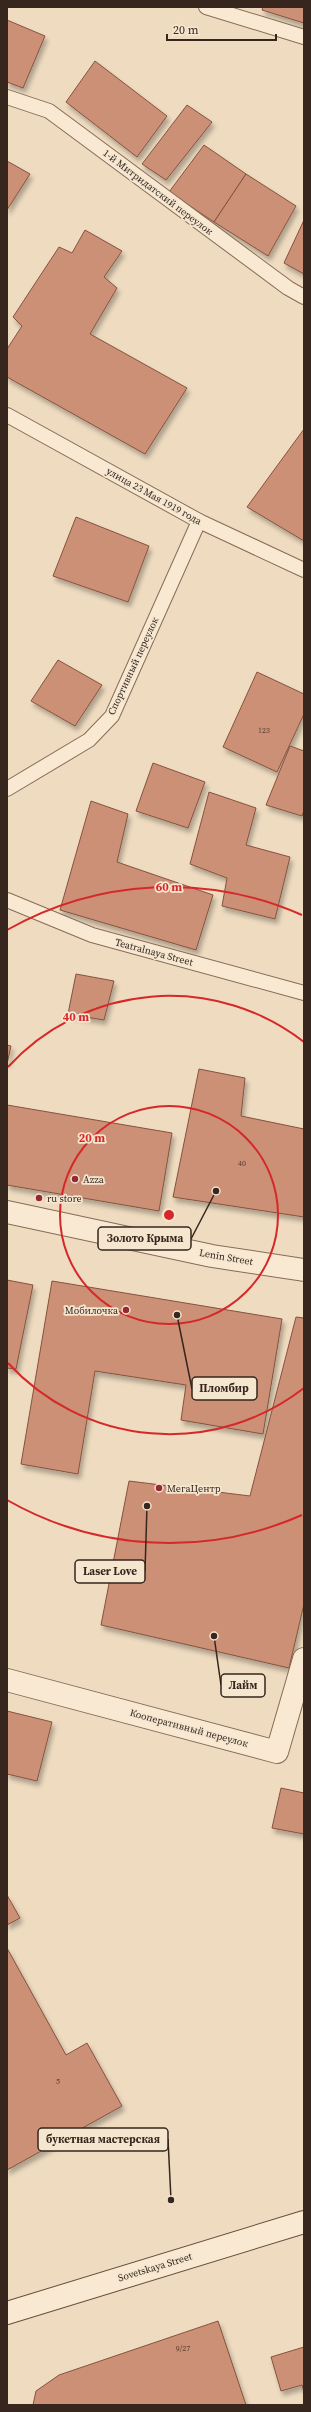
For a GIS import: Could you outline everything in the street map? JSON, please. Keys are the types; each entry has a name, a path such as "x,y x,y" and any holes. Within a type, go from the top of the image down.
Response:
{"street":[{"name":"Lenin Street","path":"7,1212 212,1256 304,1270"},
{"name":"Кооперативный переулок","path":"7,1680 277,1752 304,1659"},
{"name":"Sovetskaya Street","path":"7,2313 304,2222"}],"lane":[{"path":"206,7 304,37"},
{"name":"1-й Митридатский переулок","path":"7,97 49,111 288,288 304,297"},
{"name":"улица 23 Мая 1919 года","path":"7,414 198,521 304,570"},
{"name":"Спортивный переулок","path":"7,790 89,740 112,716 198,521"},
{"name":"Teatralnaya Street","path":"7,900 92,935 304,993"}],"building":[{"path":"263,7 304,7 304,23 262,10"},
{"path":"7,20 45,36 23,88 7,82"},
{"path":"95,61 167,116 137,157 66,102"},
{"path":"187,105 212,122 166,180 142,164"},
{"path":"204,145 246,174 214,222 169,192"},
{"path":"7,161 30,174 7,210"},
{"path":"246,174 296,206 268,256 214,222"},
{"path":"304,220 304,274 284,263"},
{"path":"85,230 122,251 104,277 117,288 90,334 187,388 145,454 7,377 7,349 22,326 13,317 59,247 72,253"},
{"path":"304,429 304,541 247,507"},
{"path":"76,517 149,546 128,602 53,576"},
{"path":"58,660 102,685 75,726 31,701"},
{"path":"257,672 304,694 304,714 277,772 223,747"},
{"path":"290,746 304,751 304,810 302,816 266,805"},
{"path":"153,763 205,782 188,828 136,811"},
{"path":"209,792 256,808 246,845 290,857 275,919 222,906 227,878 190,864"},
{"path":"91,801 128,814 117,862 213,895 196,950 60,910"},
{"path":"76,974 114,981 104,1020 68,1014"},
{"path":"7,1045 11,1046 7,1064"},
{"path":"199,1069 245,1078 241,1116 304,1129 304,1217 173,1197"},
{"path":"7,1105 172,1133 159,1211 7,1185"},
{"path":"7,1280 33,1285 16,1369 7,1368"},
{"path":"52,1281 282,1319 263,1434 181,1420 186,1385 95,1371 78,1474 21,1464"},
{"name":"МегаЦентр","path":"296,1317 304,1318 304,1604 289,1668 101,1625 129,1481 250,1496"},
{"path":"7,1711 52,1722 37,1781 7,1774"},
{"path":"281,1788 304,1793 304,1834 272,1828"},
{"path":"7,1895 20,1918 7,1925"},
{"path":"7,1948 66,2055 87,2043 122,2106 7,2170"},
{"path":"218,2321 246,2405 33,2405 36,2391 59,2375"},
{"path":"304,2347 304,2392 302,2385 281,2391 271,2357"}],"place":[{"name":"Azza","path":"75,1179"},
{"name":"Золото Крыма","path":"216,1191"},
{"name":"ru store","path":"39,1198"},
{"name":"Мобилочка","path":"126,1310"},
{"name":"Пломбир","path":"177,1315"},
{"name":"МегаЦентр","path":"159,1488"},
{"name":"Laser Love","path":"147,1506"},
{"name":"Лайм","path":"214,1636"},
{"name":"букетная мастерская","path":"171,2200"}]}
